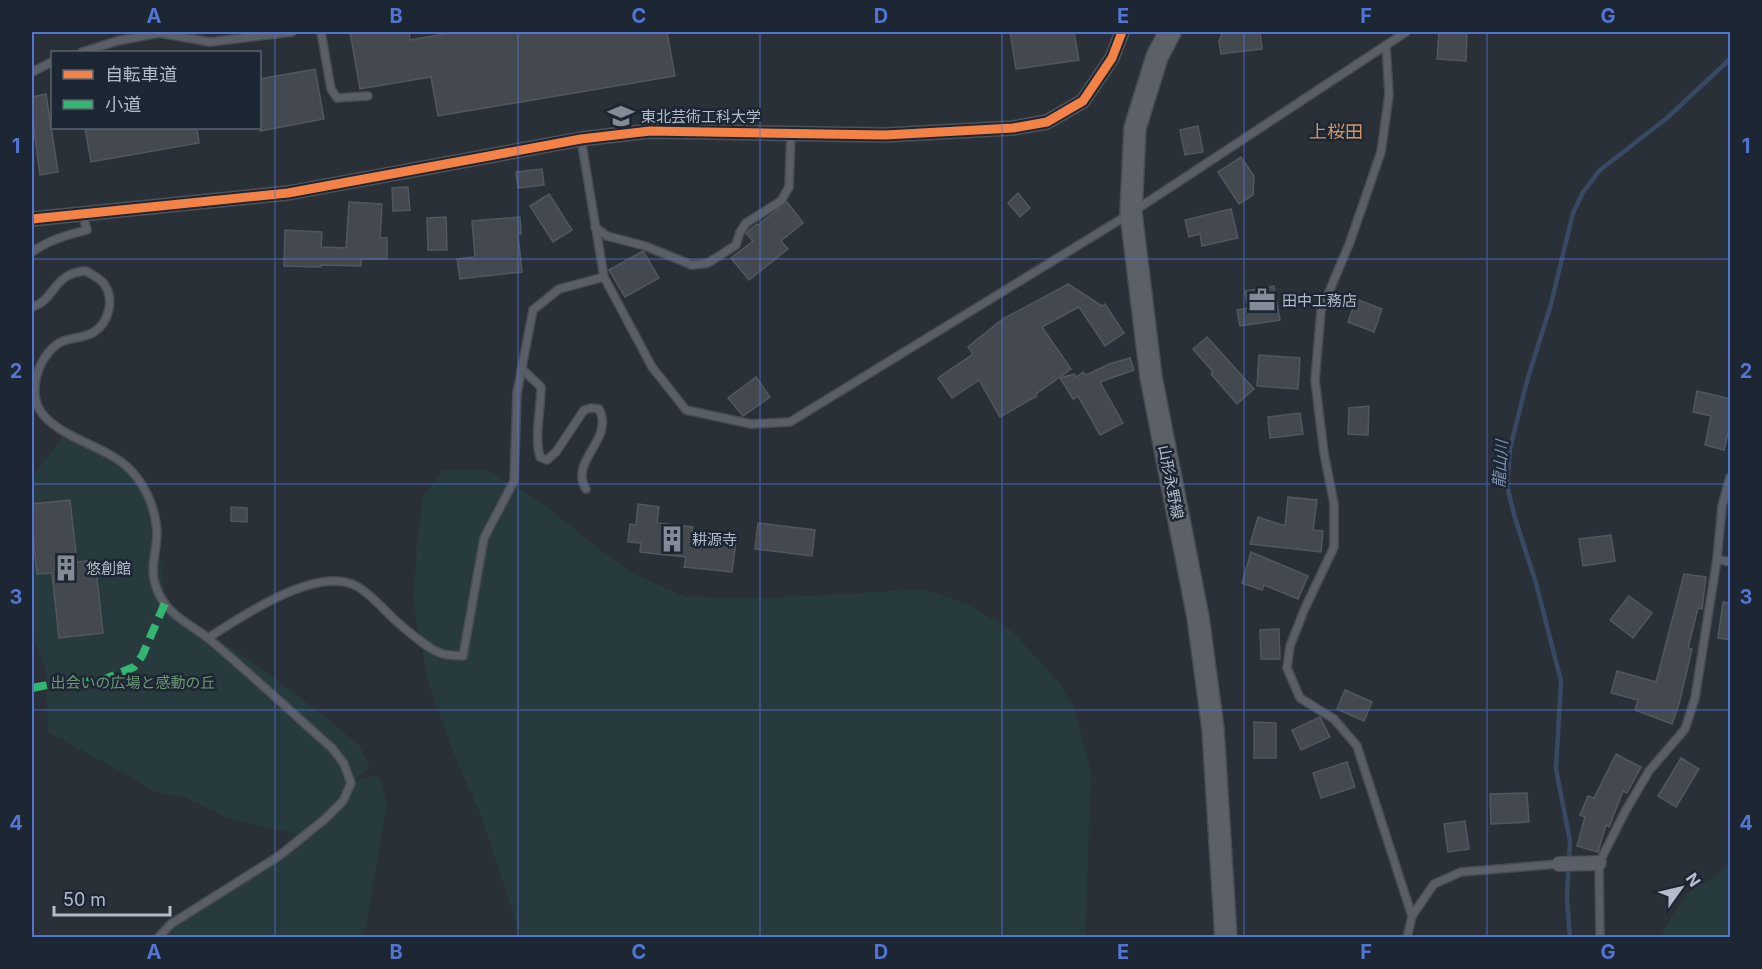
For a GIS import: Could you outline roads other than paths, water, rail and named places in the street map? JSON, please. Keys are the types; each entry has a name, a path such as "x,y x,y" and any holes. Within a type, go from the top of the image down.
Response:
{"main road":[{"name":"山形永野線","path":"1170,32 1156,57 1135,128 1131,213 1151,376 1198,617 1213,729 1226,938"}],"street":[{"path":"32,219 288,193 581,139 650,131 885,135 1013,128 1047,122 1083,101 1112,58 1122,32"},
{"path":"1558,864 1599,863"}],"lane":[{"path":"85,51 117,41 159,33 210,42 292,32"},
{"path":"321,32 331,89 337,98 368,96"},
{"path":"581,139 604,277 652,367 686,410 751,424 790,422 1131,213 1406,32"},
{"path":"1386,45 1389,95 1381,152 1350,242 1321,311 1315,380 1324,453 1334,504 1334,547 1290,646 1287,668 1300,698 1334,719 1357,746 1412,916"},
{"path":"32,72 51,62"},
{"path":"595,227 607,236 645,246 693,266 708,263 736,245 746,223 781,201 789,187 791,134"},
{"path":"32,252 63,236 87,230 82,213"},
{"path":"32,307 44,300 67,275 86,271 104,283 110,301 107,317 94,332 61,342 51,349 39,369 34,390 36,404 44,417 62,431 112,457 133,471 152,505 157,532 153,560 154,581 160,597 177,617 208,638 332,748 344,764 351,783 343,801 304,836 279,856 171,924 158,938"},
{"path":"208,638 253,609 293,589 320,583 345,581 359,587 412,635 441,654 463,656 484,538 514,481 518,393 533,310 559,289 604,277"},
{"path":"522,369 541,387 537,439 540,457 546,460 556,452 584,410 599,409 603,417 600,437 582,472 582,483 586,489"},
{"path":"1600,938 1599,863 1649,771 1685,729 1695,698 1717,559 1722,506 1731,477"},
{"path":"1717,559 1731,562"},
{"path":"1407,938 1412,916 1434,884 1461,872 1558,864"}],"waterway":[{"name":"龍山川","path":"1570,938 1567,898 1570,841 1556,769 1561,681 1536,583 1507,486 1510,449 1527,381 1551,304 1573,213 1583,192 1600,170 1667,118 1730,59"}],"place":[{"name":"東北芸術工科大学","path":"621,116"},
{"name":"田中工務店","path":"1262,300"},
{"name":"耕源寺","path":"672,539"},
{"name":"悠創館","path":"66,568"}],"district":[{"name":"上桜田","path":"1336,131"}],"park label":[{"name":"出会いの広場と感動の丘","path":"133,682"}]}
